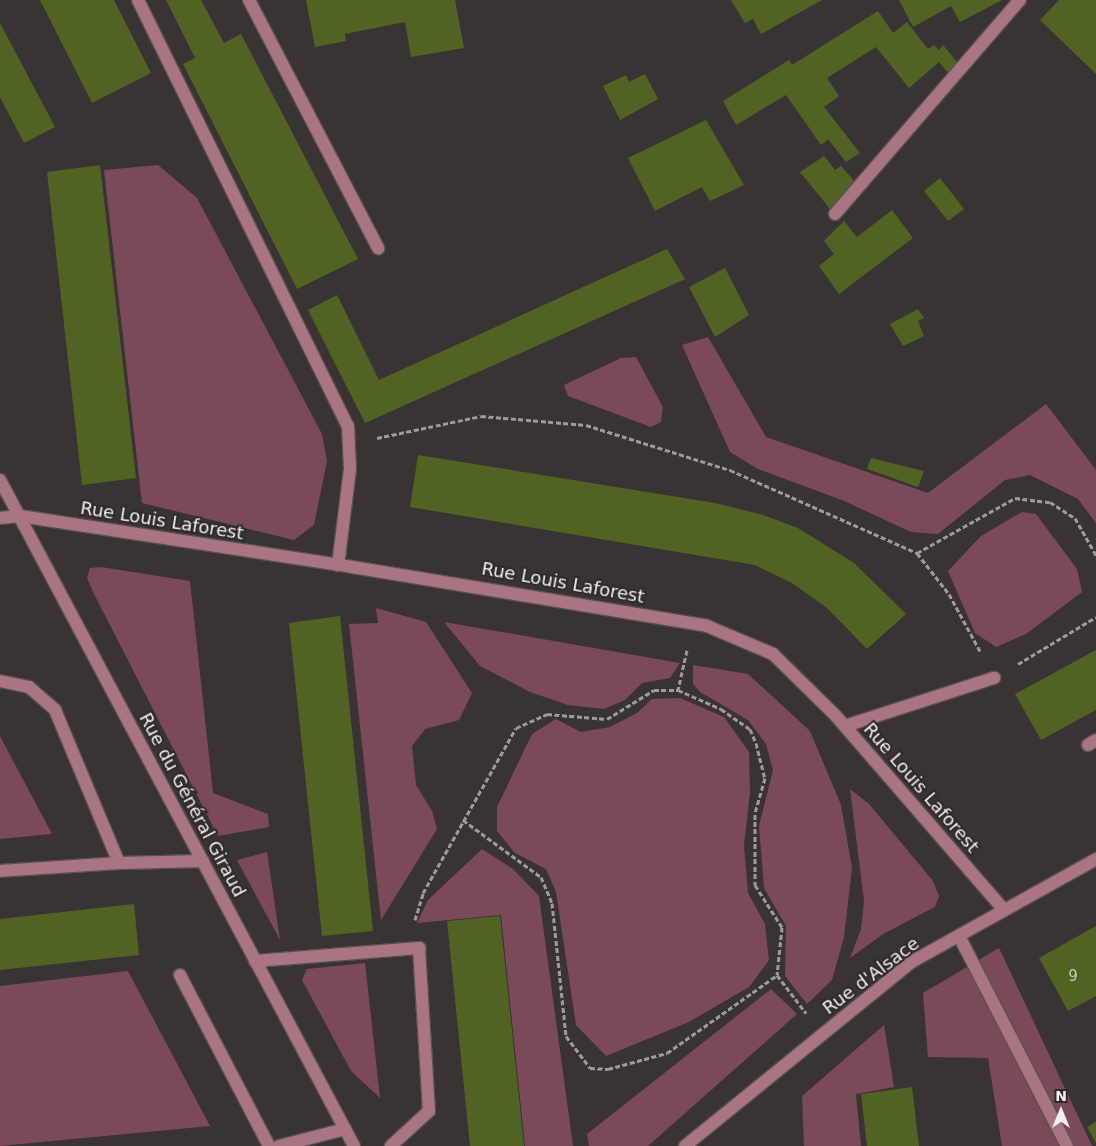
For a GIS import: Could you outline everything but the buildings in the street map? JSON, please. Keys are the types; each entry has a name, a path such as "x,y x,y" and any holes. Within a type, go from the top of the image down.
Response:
{"street":[{"path":"138,0 348,426 350,469 338,565"},
{"path":"250,0 378,248"},
{"path":"835,214 1020,0"},
{"name":"Rue du Général Giraud","path":"0,480 354,1146"},
{"name":"Rue Louis Laforest","path":"0,518 20,516 352,567 693,623 773,654 845,726 1004,910"},
{"path":"845,726 994,678"},
{"path":"0,681 29,687 55,710 119,862"},
{"name":"Rue d'Alsace","path":"686,1146 914,961 1096,859"},
{"path":"0,872 119,862 203,861"},
{"path":"959,936 1067,1146"},
{"path":"255,961 419,948 429,1111 391,1146"},
{"path":"180,975 269,1146"},
{"path":"279,1146 345,1129"}],"path":[{"path":"349,444 481,416 586,425 730,470 917,553 949,594 994,678 1096,616"},
{"path":"917,553 1015,498 1050,502 1075,518 1096,555"},
{"path":"678,690 693,623"},
{"path":"406,949 423,893 516,728 547,714 607,719 654,690 678,690 721,709 750,730 756,743 764,778 755,814 754,885 782,927 777,975 823,1035"},
{"path":"463,820 542,877 552,902 566,1036 590,1068 608,1069 667,1053 777,975"}],"shaded area":[{"path":"158,165 197,198 322,434 327,461 314,525 294,540 142,503 104,170"},
{"path":"708,337 766,437 928,493 1046,404 1096,470 1096,523 1078,499 1030,475 1005,480 938,534 911,532 842,500 758,469 730,452 682,345"},
{"path":"636,357 663,407 661,422 651,427 568,396 564,385 621,358"},
{"path":"1022,512 1036,514 1077,569 1082,592 1026,634 996,647 975,633 948,571 981,536"},
{"path":"101,567 190,581 213,793 268,814 269,827 218,836 93,592 87,578 90,568"},
{"path":"376,608 426,622 472,693 459,720 425,729 412,746 416,785 432,811 437,829 381,920 349,624 378,623"},
{"path":"444,622 680,663 670,678 642,683 625,700 604,709 568,705 530,692 480,666"},
{"path":"693,665 748,674 810,731 841,805 852,868 844,937 832,980 807,1004 785,976 786,926 764,888 759,826 773,770 766,744 748,720 700,692 693,684"},
{"path":"680,698 724,717 749,752 750,793 744,845 748,893 765,924 769,960 749,987 689,1022 606,1056 576,1025 556,892 546,869 515,853 497,831 497,807 532,734 556,719 581,732 610,727 637,713 652,699"},
{"path":"0,736 52,834 0,839"},
{"path":"850,789 869,804 933,881 939,896 935,907 883,934 850,958 861,929 864,901"},
{"path":"482,849 513,869 539,896 573,1146 525,1146 501,915 417,923 428,900"},
{"path":"267,852 280,940 237,860"},
{"path":"999,948 1092,1146 1002,1146 988,1058 928,1057 923,993"},
{"path":"365,963 380,1098 351,1071 302,980 307,969"},
{"path":"128,971 210,1126 0,1146 0,986"},
{"path":"771,989 797,1014 648,1146 589,1146 587,1134"},
{"path":"884,1025 894,1087 856,1094 861,1146 804,1146 802,1096"}]}
